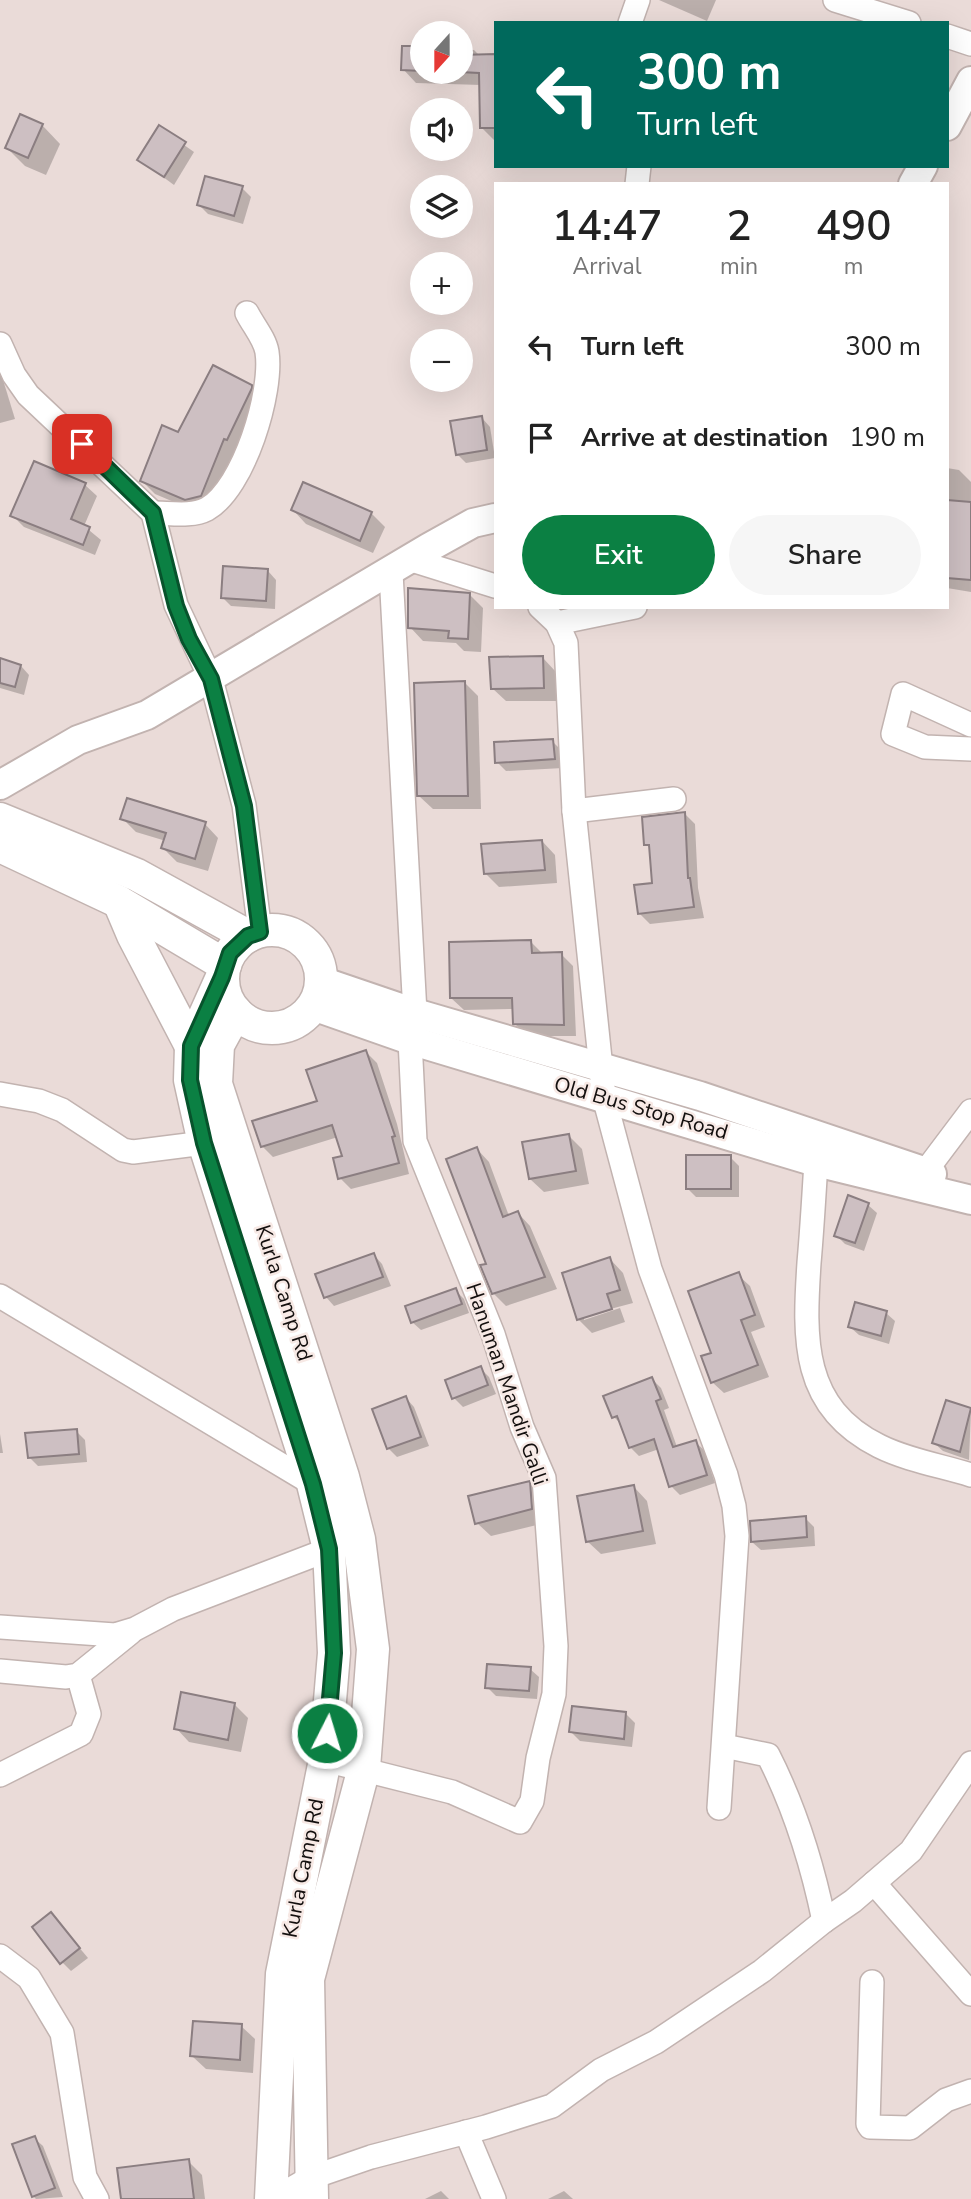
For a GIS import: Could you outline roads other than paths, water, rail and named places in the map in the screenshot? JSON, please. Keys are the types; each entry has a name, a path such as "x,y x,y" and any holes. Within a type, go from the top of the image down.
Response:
{"main road":[{"path":"0,819 137,875 254,934 282,931 302,941 316,959 317,993 304,1016 282,1027 257,1026 236,1012 228,1002 223,971 120,902 0,846"},
{"path":"120,902 133,935 191,1046"},
{"name":"Kurla Camp Rd","path":"254,934 230,953 191,1046 190,1080 204,1143 313,1484 329,1549 334,1653 325,1760 282,1974 272,2199"},
{"name":"Kurla Camp Rd","path":"236,1012 218,1045 216,1084 343,1477 359,1539 373,1649 364,1768 308,1979 311,2189"}],"street":[{"path":"631,21 638,0"},
{"path":"835,0 903,21"},
{"path":"949,37 971,44"},
{"path":"949,122 971,81"},
{"path":"153,513 195,513 208,508 230,488 247,455 267,373 267,349 247,313"},
{"path":"0,344 14,375 28,395 153,513 163,561 189,639 211,679 244,806 254,934"},
{"path":"0,785 78,740 147,715 411,560 484,521"},
{"path":"411,560 494,586"},
{"path":"411,560 408,847 413,1027"},
{"path":"614,609 549,615 566,643 574,811 604,1097 650,1269 726,1475 734,1506 737,1536 719,1808"},
{"path":"971,725 904,694 893,734 925,747 971,749"},
{"path":"574,811 674,799"},
{"name":"Old Bus Stop Road","path":"317,993 604,1097 758,1130 925,1172 971,1188"},
{"name":"Old Bus Stop Road","path":"413,1027 602,1068 700,1096 816,1161 971,1200"},
{"name":"Hanuman Mandir Galli","path":"325,1760 452,1792 520,1822 532,1801 538,1758 554,1694 556,1646 544,1478 522,1427 493,1334 415,1141 413,1027"},
{"path":"0,1094 39,1101 62,1110 123,1150 133,1152 204,1143"},
{"path":"925,1172 971,1111"},
{"path":"816,1161 806,1309 808,1351 815,1379 830,1408 856,1432 881,1447 971,1475"},
{"path":"0,1296 313,1484"},
{"path":"0,1627 115,1635 135,1629 173,1609 359,1539"},
{"path":"0,1671 66,1677 78,1675 135,1629"},
{"path":"0,1775 81,1734 89,1714 78,1675"},
{"path":"724,1746 768,1755 795,1813 813,1866 824,1921"},
{"path":"272,2199 311,2189 371,2157 466,2132 552,2105 601,2070 656,2042 762,1971 911,1851 971,1763"},
{"path":"874,1883 971,1994"},
{"path":"0,1956 29,1978 61,2033 85,2177 97,2199"},
{"path":"872,1982 870,2127 910,2128 946,2101 971,2091"},
{"path":"466,2132 494,2199"}]}
